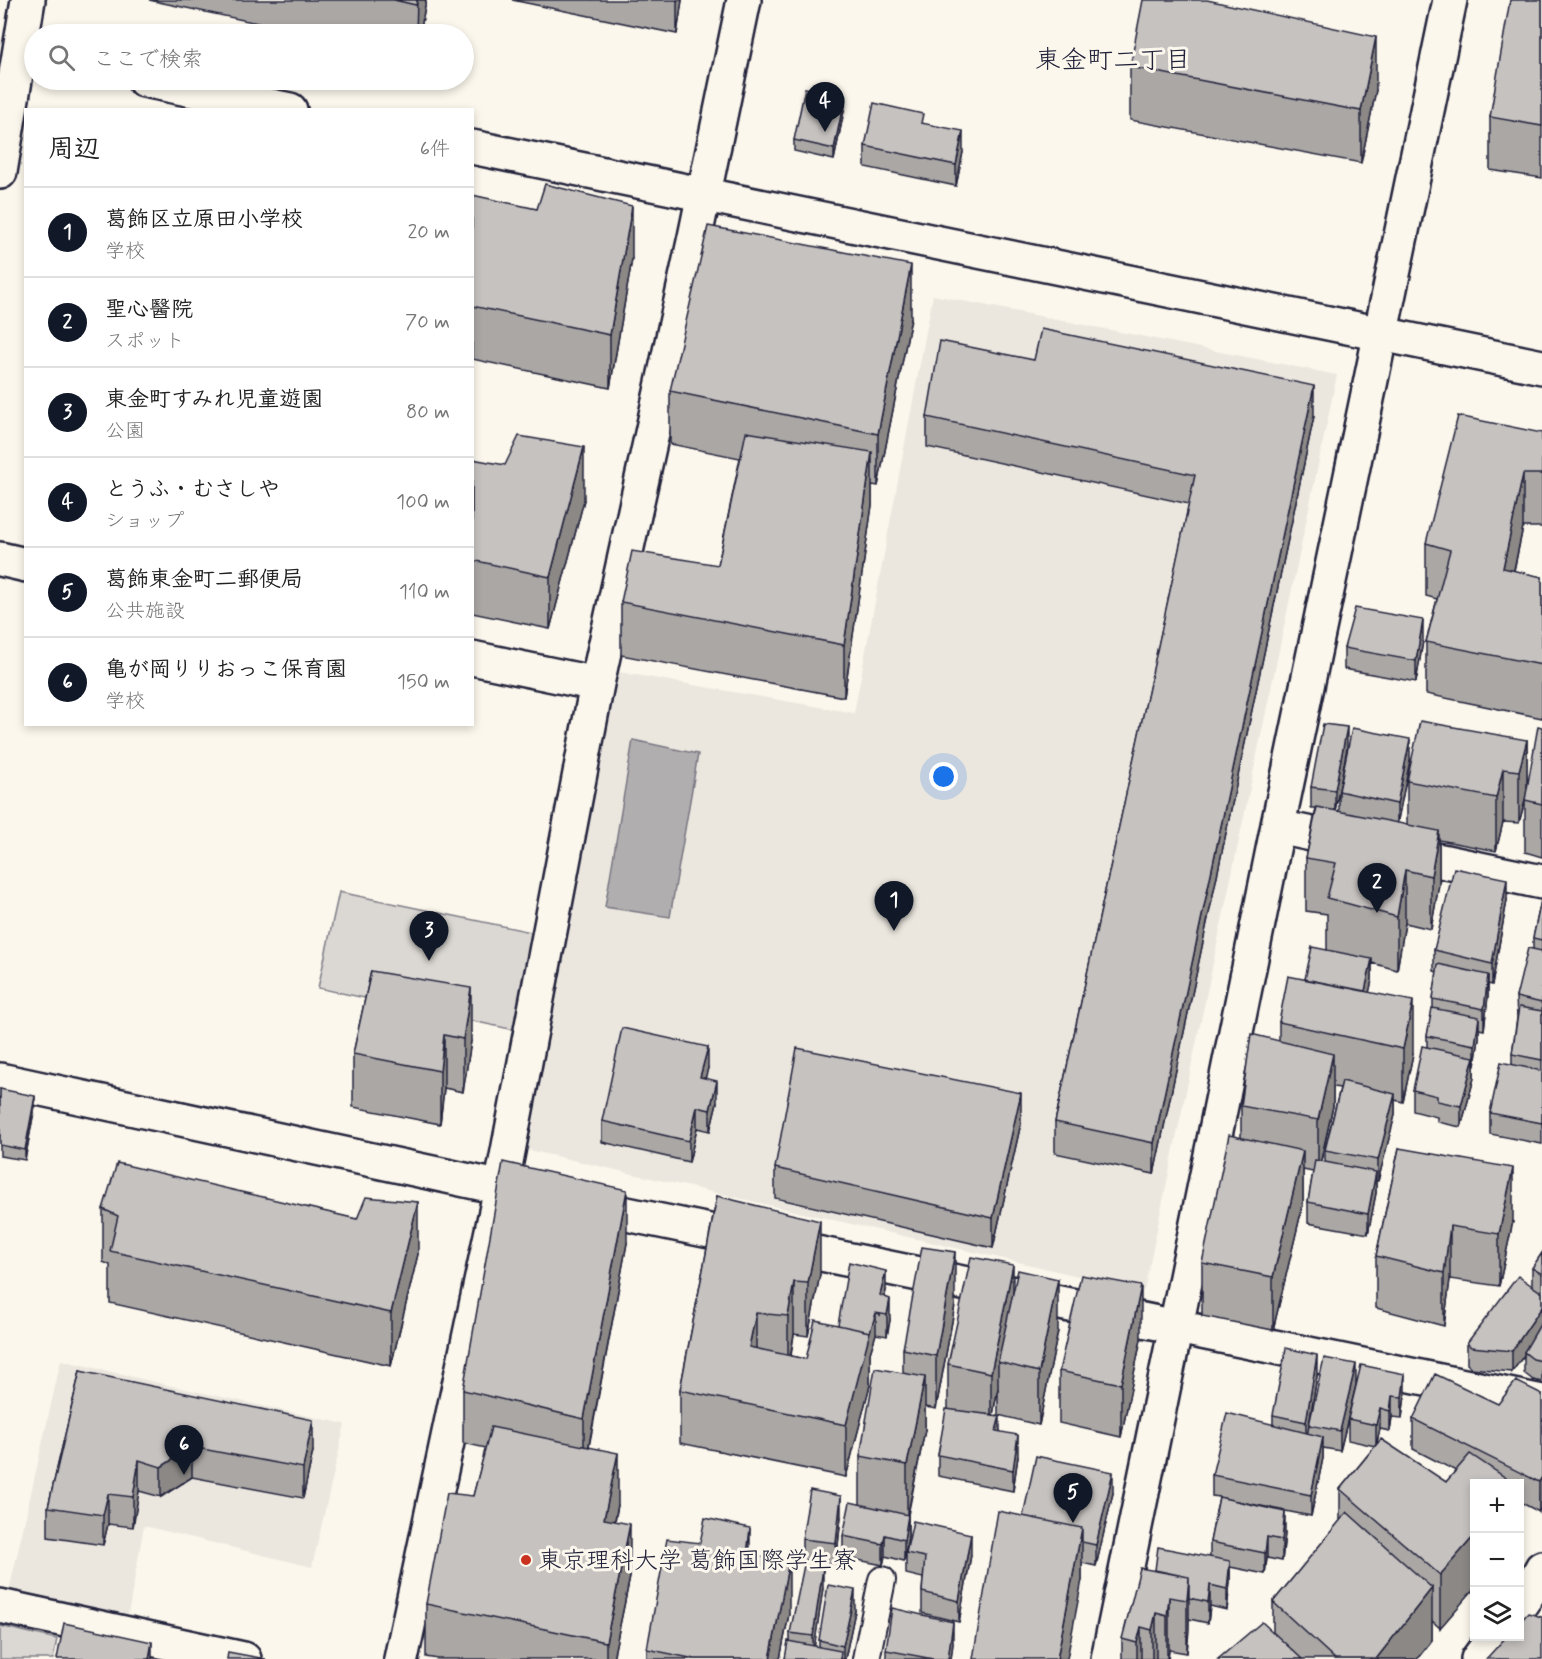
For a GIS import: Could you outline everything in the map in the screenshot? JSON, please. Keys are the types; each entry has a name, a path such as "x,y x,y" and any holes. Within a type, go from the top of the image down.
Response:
{"street":[{"path":"0,172 28,0"},
{"path":"401,1659 501,1188 597,684 704,195 744,0"},
{"path":"1108,1659 1450,0"},
{"path":"193,90 280,108"},
{"path":"474,147 1542,367"},
{"path":"0,559 24,564"},
{"path":"474,658 597,684"},
{"path":"1278,827 1542,882"},
{"path":"0,1080 501,1188 1542,1402"},
{"path":"1524,1599 1542,1568"},
{"path":"0,1606 244,1659"},
{"path":"1478,1659 1491,1641"}],"lane":[{"path":"866,1659 882,1580"}],"shaded area":[{"path":"933,295 1337,375 1144,1291 524,1149 619,672 854,713"},
{"path":"633,740 698,754 670,917 605,907"},
{"path":"339,892 541,934 519,1031 318,988"},
{"path":"61,1360 345,1424 312,1567 144,1526 127,1620 9,1591"},
{"path":"0,1626 57,1639 53,1659 0,1659"}],"building":[{"path":"394,0 417,0 416,5"},
{"path":"1143,0 1207,0 1376,37 1361,111 1130,67"},
{"path":"1510,0 1542,0 1542,126 1490,117"},
{"path":"805,88 845,96 834,149 794,140"},
{"path":"874,103 923,114 921,123 963,131 956,165 865,146"},
{"path":"545,184 632,206 610,335 474,306 474,195 537,209"},
{"path":"708,226 911,265 878,434 670,391"},
{"path":"1041,329 1314,386 1154,1143 1055,1122 1195,475 927,417 940,341 1034,360"},
{"path":"1458,416 1542,433 1542,474 1523,474 1503,568 1542,577 1542,665 1426,642 1450,550 1426,543"},
{"path":"746,432 872,452 844,645 621,602 632,551 718,565"},
{"path":"519,436 584,447 550,577 474,560 474,459 505,465"},
{"path":"1355,608 1423,620 1416,661 1344,648"},
{"path":"1420,721 1527,740 1519,771 1503,769 1496,798 1407,781"},
{"path":"1323,724 1347,727 1335,790 1311,787"},
{"path":"1538,726 1542,727 1542,804 1525,800"},
{"path":"1352,728 1410,739 1397,804 1339,791"},
{"path":"1317,807 1439,831 1431,876 1405,870 1397,917 1327,898 1336,863 1306,858"},
{"path":"1454,868 1507,879 1492,964 1434,950"},
{"path":"1542,896 1542,940 1533,938"},
{"path":"1312,947 1372,959 1365,991 1305,979"},
{"path":"1528,948 1542,951 1542,1003 1516,997"},
{"path":"1438,964 1488,975 1484,1009 1433,999"},
{"path":"371,971 471,988 463,1039 444,1035 440,1071 353,1054"},
{"path":"1288,976 1413,1001 1403,1049 1279,1022"},
{"path":"1519,1007 1542,1011 1542,1060 1512,1054"},
{"path":"1432,1008 1479,1017 1475,1045 1427,1036"},
{"path":"622,1028 708,1047 700,1077 717,1081 710,1110 697,1107 689,1141 602,1121"},
{"path":"1251,1034 1333,1054 1318,1120 1241,1106"},
{"path":"1422,1046 1474,1057 1461,1106 1437,1101 1437,1096 1413,1090"},
{"path":"797,1048 1021,1093 993,1218 775,1168"},
{"path":"1501,1062 1542,1071 1542,1123 1490,1113"},
{"path":"1342,1081 1395,1094 1378,1160 1325,1150"},
{"path":"0,1089 35,1096 25,1150 0,1145"},
{"path":"1229,1135 1303,1151 1273,1277 1202,1263"},
{"path":"1399,1148 1513,1168 1499,1234 1450,1226 1444,1273 1376,1256"},
{"path":"1315,1160 1376,1172 1368,1214 1308,1202"},
{"path":"503,1162 627,1190 584,1419 463,1390"},
{"path":"117,1163 357,1219 366,1197 418,1202 391,1313 110,1251 118,1216 103,1209"},
{"path":"717,1196 820,1221 808,1283 794,1282 788,1316 756,1313 749,1347 806,1359 815,1320 870,1332 846,1425 680,1390"},
{"path":"922,1247 955,1252 936,1356 903,1349"},
{"path":"1542,1253 1542,1274 1532,1268"},
{"path":"971,1257 1013,1265 991,1373 948,1364"},
{"path":"849,1262 886,1271 880,1295 890,1299 887,1315 876,1313 870,1332 838,1325"},
{"path":"1018,1270 1058,1279 1039,1372 998,1362"},
{"path":"1081,1275 1141,1286 1121,1384 1059,1371"},
{"path":"1518,1276 1542,1293 1542,1307 1512,1351 1471,1347 1467,1343"},
{"path":"1542,1321 1542,1361 1533,1359 1524,1352"},
{"path":"1286,1348 1317,1355 1306,1422 1273,1415"},
{"path":"1324,1358 1356,1364 1340,1431 1309,1425"},
{"path":"1361,1365 1405,1374 1402,1397 1392,1396 1390,1411 1380,1408 1376,1425 1348,1419"},
{"path":"875,1368 925,1377 907,1465 860,1456"},
{"path":"80,1371 313,1420 303,1468 192,1447 161,1467 139,1460 133,1497 108,1494 103,1515 48,1507"},
{"path":"1435,1374 1498,1404 1516,1381 1542,1394 1542,1477 1539,1482 1413,1419"},
{"path":"946,1409 1000,1416 996,1431 1018,1435 1013,1470 938,1455"},
{"path":"1227,1413 1323,1437 1311,1495 1212,1475"},
{"name":"東京理科大学 葛飾国際学生寮","path":"491,1427 618,1453 604,1519 630,1524 606,1642 426,1604 447,1493 473,1496"},
{"path":"1381,1439 1446,1482 1470,1454 1508,1479 1470,1479 1470,1541 1440,1575 1340,1489"},
{"path":"1036,1456 1113,1472 1096,1545 1082,1542 1082,1528 1023,1516"},
{"path":"810,1490 841,1496 836,1543 802,1539"},
{"path":"1219,1497 1285,1512 1282,1540 1267,1537 1265,1553 1210,1542"},
{"path":"850,1502 908,1515 904,1540 885,1535 883,1544 843,1536"},
{"path":"998,1511 1082,1528 1057,1659 973,1659"},
{"path":"1347,1512 1432,1588 1376,1659 1335,1659 1273,1602"},
{"path":"705,1518 750,1528 747,1555 789,1561 770,1659 695,1659 647,1649 667,1539 700,1543"},
{"path":"913,1521 971,1534 959,1601 922,1592 925,1557 906,1553"},
{"path":"1158,1547 1230,1561 1227,1589 1210,1585 1208,1602 1189,1598 1189,1577 1155,1570"},
{"path":"804,1565 823,1568 813,1636 790,1633"},
{"path":"1140,1568 1189,1577 1187,1600 1169,1597 1167,1616 1156,1613 1152,1630 1141,1627 1137,1643 1122,1639"},
{"path":"828,1585 855,1590 843,1646 819,1640"},
{"path":"892,1608 953,1622 948,1659 933,1659 886,1650"},
{"path":"1528,1613 1542,1617 1542,1659 1486,1659 1502,1641 1524,1641 1524,1618"},
{"path":"1262,1622 1302,1659 1218,1659"},
{"path":"64,1623 152,1642 149,1659 57,1659"},
{"path":"788,1641 841,1651 840,1659 785,1659"},
{"path":"228,1652 266,1659 227,1659"}],"place":[{"name":"とうふ・むさしや","path":"825,132"},
{"name":"聖心醫院","path":"1377,913"},
{"name":"葛飾区立原田小学校","path":"894,931"},
{"name":"東金町すみれ児童遊園","path":"429,961"},
{"name":"亀が岡りりおっこ保育園","path":"184,1475"},
{"name":"葛飾東金町二郵便局","path":"1073,1523"},
{"name":"東京理科大学 葛飾国際学生寮","path":"526,1560"}],"district":[{"name":"東金町二丁目","path":"1113,59"}]}
